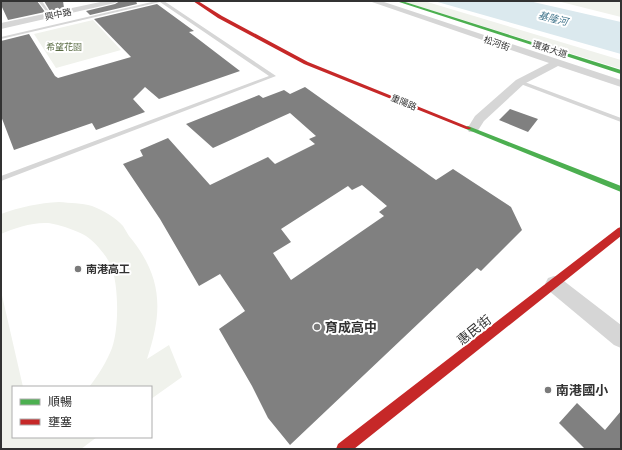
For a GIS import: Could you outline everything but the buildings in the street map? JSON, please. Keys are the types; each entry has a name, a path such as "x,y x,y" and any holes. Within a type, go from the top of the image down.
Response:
{"main road":[{"name":"重陽路","path":"195,1 220,17 306,63 621,189"},
{"name":"環東大道","path":"399,1 621,71"},
{"name":"惠民街","path":"343,449 621,231"}],"street":[{"name":"興中路","path":"1,26 51,15 87,4 115,1"},
{"name":"松河街","path":"373,1 621,84"},
{"path":"473,129 479,119 520,82 557,63"},
{"path":"554,284 621,338"}],"lane":[{"path":"40,1 51,15"},
{"path":"1,38 161,1 273,76 1,179"},
{"path":"520,82 621,120"}],"green space":[{"path":"402,1 424,1 621,60 621,69"},
{"path":"557,1 621,1 621,17"},
{"name":"希望花園","path":"93,20 121,50 56,68 34,34"},
{"path":"59,202 80,204 92,206 105,212 123,226 140,251 154,280 157,295 156,325 147,359 169,345 182,377 152,398 152,386 90,386 108,358 114,340 117,319 117,295 114,274 109,262 97,245 86,236 78,232 48,223 36,223 1,234 1,214 15,209 44,203"},
{"path":"1,291 23,386 12,386 12,438 96,438 81,449 1,449"}],"water":[{"name":"基隆河","path":"434,1 529,1 621,22 621,54"}],"traffic: fast":[{"path":"398,1 621,72"},
{"path":"468,128 621,189"}],"traffic: jam":[{"path":"195,1 220,17 306,63 468,128"},
{"path":"343,449 621,231"}],"place":[{"name":"南港高工","path":"78,269"},
{"name":"育成高中","path":"317,327"},
{"name":"南港國小","path":"548,390"}]}
